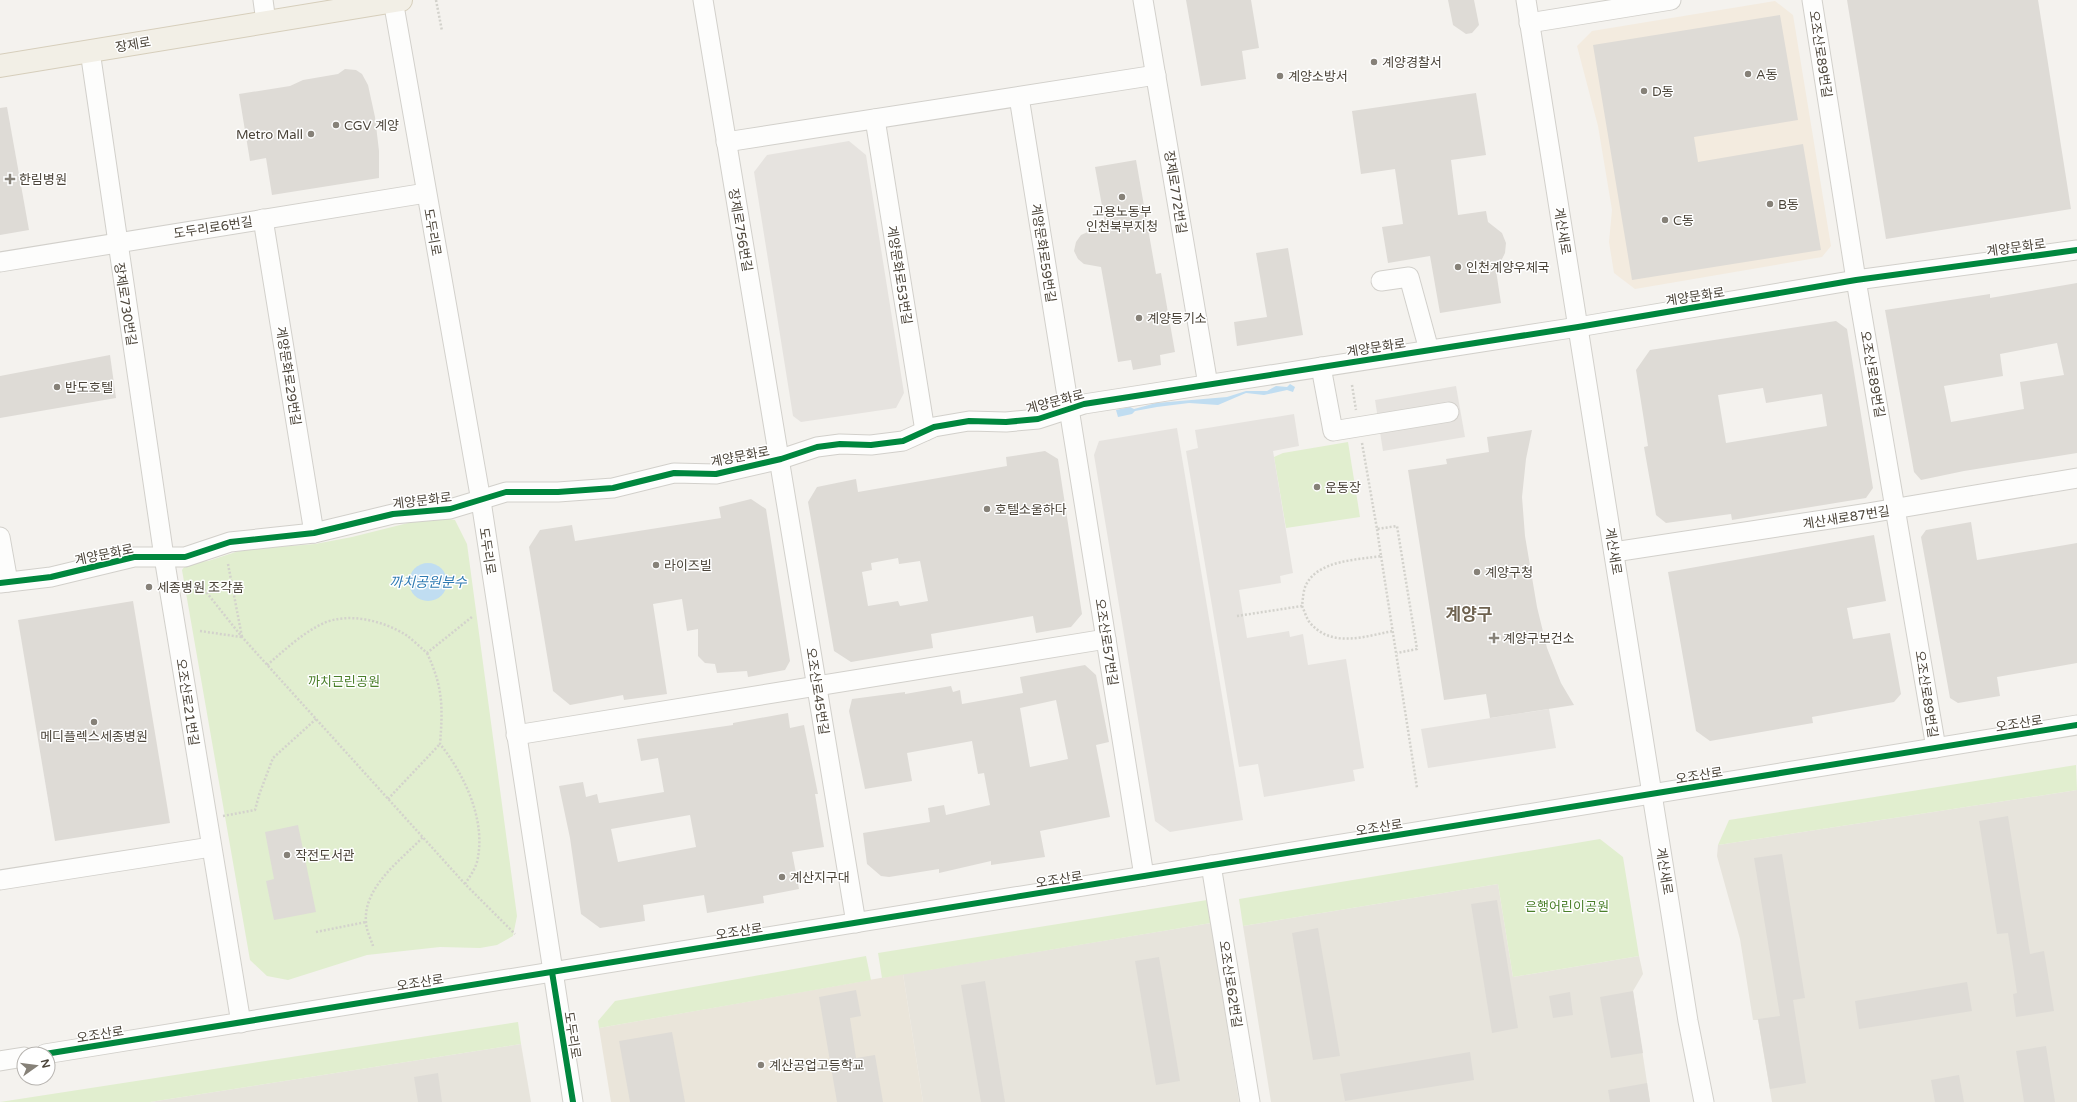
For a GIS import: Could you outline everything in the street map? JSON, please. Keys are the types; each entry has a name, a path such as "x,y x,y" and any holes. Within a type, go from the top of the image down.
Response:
{"main road":[{"name":"장제로","path":"0,66 396,0"}],"street":[{"path":"263,0 266,22"},
{"name":"도두리로","path":"396,0 426,193 481,501 573,1102"},
{"name":"장제로756번길","path":"703,0 780,459"},
{"name":"장제로772번길","path":"1143,0 1208,385"},
{"name":"계산새로","path":"1526,0 1688,1021 1704,1102"},
{"path":"1530,23 1671,0"},
{"name":"오조산로89번길","path":"1812,0 1856,280 1936,748"},
{"name":"장제로730번길","path":"90,51 164,557"},
{"path":"726,142 1156,76"},
{"name":"계양문화로59번길","path":"1019,97 1070,408"},
{"name":"계양문화로53번길","path":"875,119 925,431"},
{"name":"도두리로6번길","path":"0,262 426,193"},
{"name":"계양문화로29번길","path":"263,219 314,533"},
{"name":"계양문화로","path":"4,583 51,577 134,557 185,557 230,542 314,533 393,514 450,509 481,501 506,492 558,492 613,488 674,473 716,474 780,459 817,447 840,444 871,445 903,441 934,427 969,421 1006,422 1038,419 1084,404 1578,327 1856,280 2077,250"},
{"path":"1382,281 1409,277 1429,350"},
{"path":"1321,367 1332,431 1450,412"},
{"name":"오조산로57번길","path":"1070,408 1144,876"},
{"name":"오조산로45번길","path":"780,459 856,923"},
{"name":"계산새로87번길","path":"1614,552 1896,509 2077,478"},
{"path":"0,537 4,583"},
{"name":"오조산로21번길","path":"164,557 240,1022"},
{"path":"516,735 1106,639"},
{"name":"오조산로","path":"56,1052 2077,725"},
{"path":"0,880 211,847"},
{"name":"오조산로62번길","path":"1211,865 1250,1102"},
{"path":"0,1061 16,1058"}],"path":[{"path":"436,0 442,31"},
{"path":"1352,385 1377,529 1417,788"},
{"path":"1377,529 1397,526 1401,549 1417,649 1397,653"},
{"path":"1381,556 1322,568 1313,574 1305,585 1302,606 1311,624 1323,634 1333,639 1346,639 1393,631"},
{"path":"228,564 242,637"},
{"path":"199,583 242,637 465,884 515,934"},
{"path":"1236,616 1302,606"},
{"path":"426,653 472,617"},
{"path":"267,664 303,635 325,623 344,619 367,620 389,626 406,636 426,653 436,673 442,694 440,744 388,799"},
{"path":"200,631 242,637"},
{"path":"222,816 255,810 258,794 273,758 316,719"},
{"path":"440,744 453,760 465,783 479,834 478,858 472,873 465,884"},
{"path":"373,946 366,922 368,904 374,888 423,837"},
{"path":"316,932 366,922"}],"shaded area":[{"path":"1775,1 1793,15 1831,246 1822,257 1635,289 1614,273 1609,242 1612,210 1598,126 1577,46 1592,31"},
{"path":"849,141 866,155 904,393 896,408 801,422 793,416 754,172 767,155"},
{"path":"1456,386 1465,437 1383,451 1375,400"},
{"path":"1294,414 1299,446 1273,451 1293,573 1280,576 1281,583 1239,590 1247,638 1289,631 1290,637 1303,634 1308,665 1346,659 1364,768 1353,770 1355,781 1264,797 1258,764 1239,767 1186,451 1198,448 1195,430"},
{"path":"1177,428 1243,820 1170,832 1155,821 1094,455 1099,441"},
{"path":"1549,709 1556,748 1428,768 1421,729"},
{"path":"2077,790 2077,1102 1772,1102 1758,1020 1753,1020 1740,939 1717,856 1718,845"},
{"path":"1498,884 1513,977 1639,956 1643,974 1633,991 1650,1102 1271,1102 1243,926"},
{"path":"1211,923 1239,1102 923,1102 903,974"},
{"name":"계산공업고등학교","path":"903,974 923,1102 611,1102 599,1028"},
{"path":"521,1044 531,1102 150,1102"}],"green space":[{"name":"운동장","path":"1348,442 1360,517 1286,528 1274,457 1283,453"},
{"name":"까치근린공원","path":"436,516 455,520 467,544 517,916 513,936 497,945 480,948 440,947 367,955 288,980 267,976 250,960 182,570 187,563 208,561 242,550 315,544 352,537"},
{"path":"2076,765 2077,790 1718,845 1729,820"},
{"name":"은행어린이공원","path":"1600,839 1623,857 1639,956 1513,977 1498,884 1243,926 1239,899"},
{"path":"1207,900 1211,923 882,978 878,953"},
{"path":"866,956 871,980 599,1028 598,1021 615,1001"},
{"path":"518,1022 521,1044 150,1102 0,1102"}],"water":[{"path":"1290,384 1295,387 1293,392 1287,390 1264,395 1246,393 1218,405 1189,403 1135,411 1132,414 1118,417 1116,410 1130,407 1134,409 1156,403 1227,397 1246,391 1267,391 1276,386 1287,387"},
{"name":"까치공원분수","path":"428,563 441,569 447,582 441,595 428,601 415,595 409,582 415,569"}],"building":[{"path":"1186,0 1251,0 1259,48 1242,51 1246,79 1201,86"},
{"path":"1448,0 1474,0 1479,25 1472,33 1466,34 1453,25"},
{"path":"1847,0 2038,0 2071,209 1886,239"},
{"path":"1780,15 1798,120 1694,137 1698,162 1803,144 1821,250 1632,280 1593,45"},
{"name":"Metro Mall","path":"345,69 356,70 362,74 368,85 375,117 379,151 379,178 272,195 266,158 250,161 239,94 290,86 303,80 338,74"},
{"path":"1476,93 1486,155 1451,160 1458,215 1486,211 1488,222 1502,233 1506,243 1505,253 1501,261 1495,264 1501,303 1440,313 1430,256 1388,263 1382,227 1403,224 1395,169 1361,174 1352,111"},
{"name":"한림병원","path":"7,107 29,230 0,235 0,108"},
{"path":"1136,160 1156,274 1161,273 1175,352 1160,355 1161,365 1133,370 1131,360 1118,362 1101,267 1084,264 1078,259 1074,251 1076,242 1081,235 1090,231 1106,228 1095,167"},
{"path":"1288,248 1303,335 1237,346 1234,322 1267,317 1256,253"},
{"path":"2077,283 2077,453 1964,471 1921,480 1914,472 1885,310 1990,294 1990,298","holes":["2057,343 2064,375 2020,382 2024,409 1951,422 1944,386 2003,376 2000,354"]},
{"path":"1836,321 1847,329 1873,488 1866,498 1732,520 1731,514 1666,523 1656,515 1644,447 1648,446 1636,370 1650,350","holes":["1763,388 1766,403 1822,394 1827,426 1726,443 1718,395"]},
{"name":"반도호텔","path":"110,355 116,398 0,418 0,376"},
{"name":"계양구청","path":"1532,430 1526,459 1522,497 1525,536 1537,607 1547,648 1561,683 1574,705 1490,718 1486,694 1444,700 1408,470 1447,464 1446,459 1489,452 1487,437"},
{"path":"1045,451 1058,459 1082,614 1071,627 1036,633 1033,616 931,634 933,648 851,662 834,651 808,502 817,487 856,479 858,492 1007,466 1006,457","holes":["898,558 899,564 920,561 928,601 900,606 898,601 868,606 862,572 872,570 871,563"]},
{"path":"751,499 766,509 790,661 785,670 748,677 747,671 717,673 715,664 705,663 698,656 698,629 687,631 682,599 653,604 667,694 624,700 623,695 570,705 553,691 529,547 540,530 572,525 575,541 721,518 719,507"},
{"path":"1971,522 1977,560 2077,543 2077,663 1997,677 2000,696 1958,703 1950,698 1921,537 1926,530"},
{"path":"1874,535 1886,601 1847,608 1853,639 1890,633 1901,694 1894,702 1812,717 1813,723 1710,741 1696,731 1668,572"},
{"name":"메디플렉스세종병원","path":"133,601 170,823 55,841 18,620"},
{"path":"1085,665 1096,675 1109,742 1096,745 1110,817 1040,831 1045,857 991,865 991,861 939,873 939,869 889,877 881,876 867,864 863,833 930,822 928,808 944,805 946,815 990,805 984,773 978,774 972,741 907,753 912,781 865,789 849,711 852,699 905,692 905,694 951,686 953,692 960,690 962,704 1023,693 1020,677","holes":["1056,700 1068,759 1030,767 1020,708"]},
{"path":"788,713 790,728 804,725 818,794 815,794 824,847 792,852 799,889 763,896 764,903 707,913 704,895 643,905 645,921 600,928 581,914 570,838 559,786 583,782 586,797 597,794 599,803 664,792 658,758 641,761 637,739 733,725 733,723","holes":["690,815 696,847 618,862 611,829"]},
{"path":"2008,816 2030,954 2044,951 2054,1011 2016,1017 2013,994 2017,993 2008,933 1997,934 1979,821"},
{"name":"작전도서관","path":"298,825 316,912 274,920 266,881 274,879 265,832"},
{"path":"1782,854 1805,998 1793,1000 1806,1083 1770,1089 1758,1019 1780,1016 1754,858"},
{"path":"1497,900 1518,1028 1492,1033 1471,904"},
{"path":"1318,928 1340,1056 1313,1060 1292,933"},
{"path":"1159,957 1180,1081 1156,1085 1135,961"},
{"path":"985,981 1005,1102 981,1102 961,985"},
{"path":"1967,982 1972,1011 1859,1029 1855,1001"},
{"path":"856,990 861,1016 850,1018 856,1058 875,1055 883,1102 837,1102 819,997"},
{"path":"1633,991 1643,1053 1611,1058 1600,997"},
{"path":"1570,992 1573,1015 1553,1018 1549,996"},
{"path":"672,1032 685,1102 630,1102 619,1041"},
{"path":"2046,1046 2055,1102 2024,1102 2016,1051"},
{"path":"1470,1052 1474,1080 1345,1101 1340,1074"},
{"path":"438,1073 442,1102 418,1102 414,1077"},
{"path":"1959,1075 1964,1102 1935,1102 1931,1080"},
{"path":"1647,1083 1650,1102 1610,1102 1608,1090"}],"cycle path":[{"path":"0,583 51,577 134,557 185,557 230,542 314,533 393,514 450,509 506,492 558,492 613,488 674,473 716,474 781,459 817,447 840,444 871,445 903,441 934,427 969,421 1006,422 1038,419 1084,404 1578,327 1856,280 2077,250"},
{"path":"56,1052 2077,725"},
{"path":"552,972 573,1102"}],"place":[{"name":"계양경찰서","path":"1374,62"},
{"name":"A동","path":"1748,74"},
{"name":"계양소방서","path":"1280,76"},
{"name":"D동","path":"1644,91"},
{"name":"CGV 계양","path":"336,125"},
{"name":"Metro Mall","path":"311,134"},
{"name":"한림병원","path":"10,179"},
{"name":"고용노동부 인천북부지청","path":"1122,197"},
{"name":"B동","path":"1770,204"},
{"name":"C동","path":"1665,220"},
{"name":"인천계양우체국","path":"1458,267"},
{"name":"계양등기소","path":"1139,318"},
{"name":"반도호텔","path":"57,387"},
{"name":"운동장","path":"1317,487"},
{"name":"호텔소울하다","path":"987,509"},
{"name":"라이즈빌","path":"656,565"},
{"name":"계양구청","path":"1477,572"},
{"name":"세종병원 조각품","path":"149,587"},
{"name":"계양구보건소","path":"1494,638"},
{"name":"메디플렉스세종병원","path":"94,722"},
{"name":"작전도서관","path":"287,855"},
{"name":"계산지구대","path":"782,877"},
{"name":"계산공업고등학교","path":"761,1065"}],"district":[{"name":"계양구","path":"1469,614"}]}
